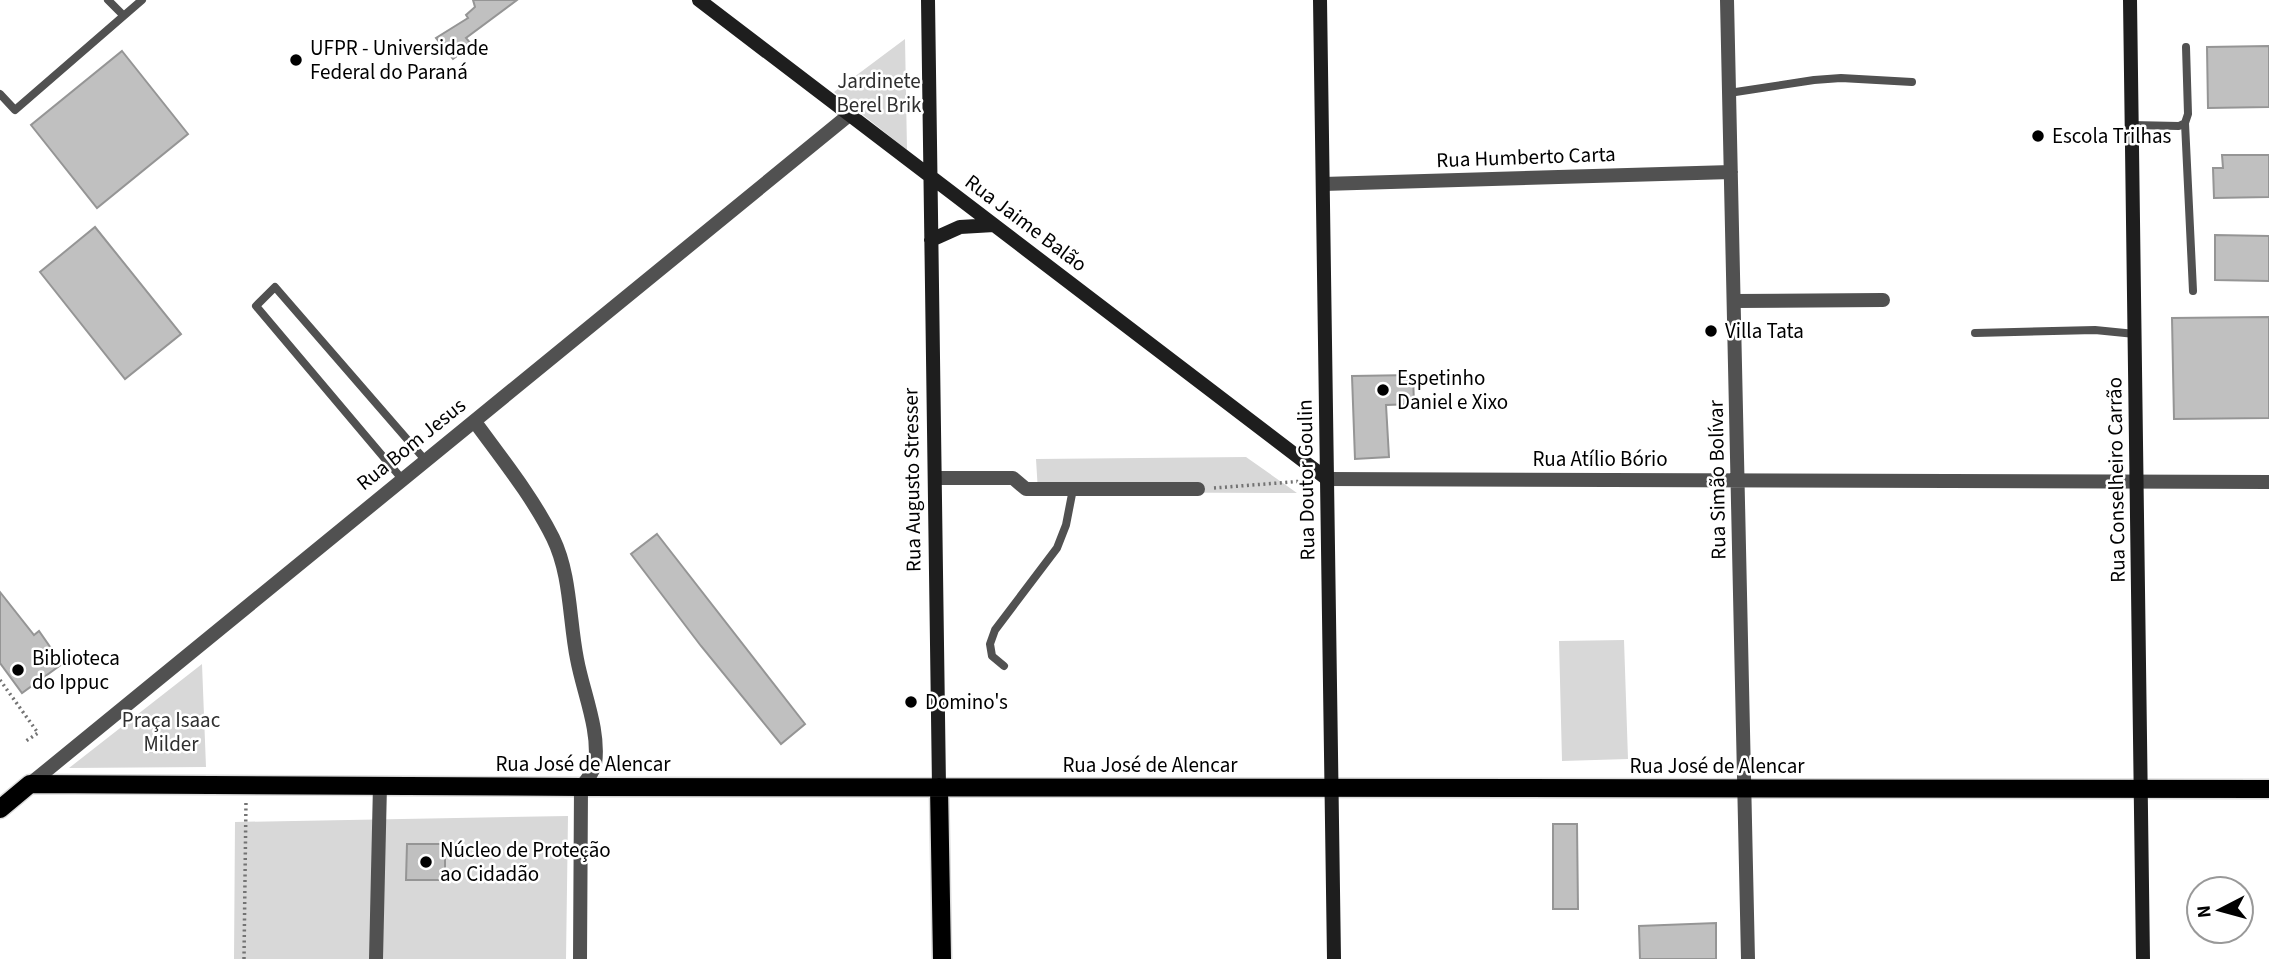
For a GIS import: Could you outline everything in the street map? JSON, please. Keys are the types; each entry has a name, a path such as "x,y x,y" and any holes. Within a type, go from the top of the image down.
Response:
{"main road":[{"name":"Rua José de Alencar","path":"30,783 939,788 2269,789"},
{"name":"Rua Bom Jesus","path":"0,808 30,783"},
{"name":"Rua Augusto Stresser","path":"939,788 942,959"}],"street":[{"name":"Rua Jaime Balão","path":"699,0 1327,480"},
{"name":"Rua Augusto Stresser","path":"928,0 939,788"},
{"name":"Rua Doutor Goulin","path":"1320,0 1334,959"},
{"name":"Rua Simão Bolívar","path":"1727,0 1748,959"},
{"name":"Rua Conselheiro Carrão","path":"2130,0 2143,959"},
{"name":"Rua Bom Jesus","path":"30,783 849,115"},
{"name":"Rua Humberto Carta","path":"1323,184 1731,172"},
{"path":"931,240 960,227 994,225"},
{"path":"1734,301 1883,300"},
{"path":"475,422 541,516 561,558 577,661 593,730 595,762 593,772 581,787 580,959"},
{"path":"935,478 1013,478 1026,489 1198,489"},
{"name":"Rua Atílio Bório","path":"1327,480 2269,482"},
{"path":"376,959 380,785"}],"lane":[{"path":"108,0 123,15"},
{"path":"0,94 15,110 142,0"},
{"path":"2186,47 2188,114 2185,123 2193,291"},
{"path":"1729,93 1841,78 1912,82"},
{"path":"2132,125 2179,126 2185,123"},
{"path":"402,479 256,306 275,287 426,461"},
{"path":"1975,333 2095,330 2135,334"},
{"path":"1004,666 992,656 990,644 995,630 1057,548 1066,524 1073,489"}],"path":[{"path":"1198,489 1327,480"},
{"path":"0,680 38,733 26,741"},
{"path":"244,959 246,784"}],"green space":[{"name":"Jardinete Berel Brik","path":"905,39 907,150 834,92"},
{"path":"1246,457 1297,493 1038,492 1036,459"},
{"path":"1624,640 1628,759 1562,761 1559,641"},
{"name":"Praça Isaac Milder","path":"202,664 206,767 69,768"},
{"path":"568,816 566,959 234,959 235,822"}],"building":[{"path":"473,0 517,0 466,38 472,45 453,59 436,38 468,18 466,15 475,7"},
{"path":"2269,46 2269,107 2208,108 2207,47"},
{"path":"122,51 188,134 97,208 31,125"},
{"path":"2222,155 2269,155 2269,197 2214,198 2213,168 2223,168"},
{"path":"95,227 181,334 125,379 40,272"},
{"path":"2215,235 2269,236 2269,281 2215,280"},
{"path":"2269,317 2269,418 2174,419 2172,318"},
{"path":"1413,375 1414,404 1386,405 1389,457 1355,459 1352,376"},
{"path":"657,534 805,724 781,744 631,554"},
{"path":"0,592 34,635 39,631 62,664 22,693 0,663"},
{"path":"1553,824 1577,824 1578,909 1553,909"},
{"name":"Núcleo de Proteção ao Cidadão","path":"407,844 445,844 445,880 406,880"},
{"path":"1716,923 1716,959 1640,959 1639,926"}],"place":[{"name":"UFPR - Universidade Federal do Paraná","path":"296,60"},
{"name":"Escola Trilhas","path":"2038,136"},
{"name":"Villa Tata","path":"1711,331"},
{"name":"Espetinho Daniel e Xixo","path":"1383,390"},
{"name":"Biblioteca do Ippuc","path":"18,670"},
{"name":"Domino's","path":"911,702"},
{"name":"Núcleo de Proteção ao Cidadão","path":"426,862"}]}
